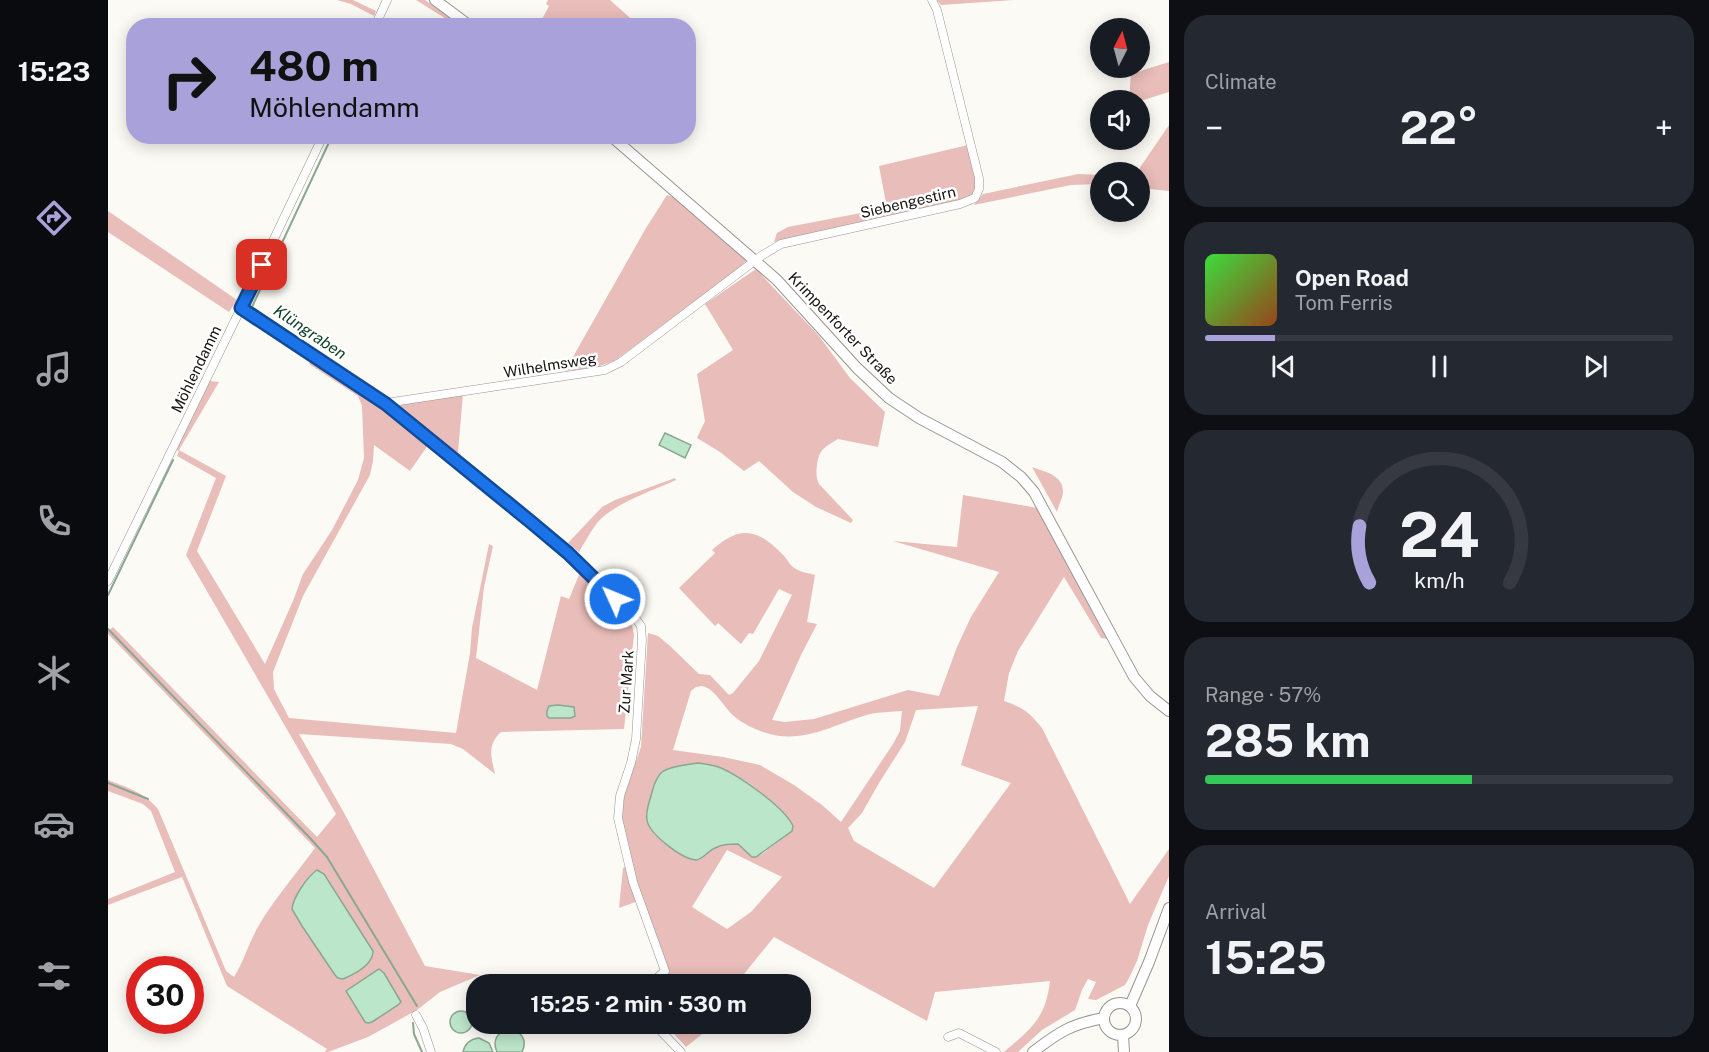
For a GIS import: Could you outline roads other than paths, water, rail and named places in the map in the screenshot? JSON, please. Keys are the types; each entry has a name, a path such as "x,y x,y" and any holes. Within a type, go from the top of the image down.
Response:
{"street":[{"path":"379,18 387,0"},
{"path":"435,0 459,18"},
{"name":"Siebengestirn","path":"756,261 781,244 960,204 975,198 979,189 978,178 937,10 932,0"},
{"name":"Möhlendamm","path":"108,581 319,144"},
{"name":"Krimpenforter Straße","path":"620,144 777,280 857,368 889,398 919,418 988,454 1021,477 1034,492 1134,677 1150,696 1169,711"},
{"name":"Wilhelmsweg","path":"386,404 605,370 621,362 756,261"},
{"name":"Zur Mark","path":"241,308 386,404 560,547 641,626 636,739 620,796 618,818 633,882 665,971 662,974"},
{"path":"1130,1006 1169,908"},
{"path":"1115,1003 1125,1003 1130,1006 1135,1013 1136,1023 1131,1031 1118,1035 1109,1031 1104,1018 1107,1009 1115,1003"},
{"path":"416,1015 431,1052"},
{"path":"1033,1052 1057,1034 1074,1025 1104,1018"},
{"path":"948,1037 959,1033 996,1052"},
{"path":"664,1034 681,1052"},
{"path":"1123,1035 1124,1052"}],"waterway":[{"name":"Klüngraben","path":"328,144 252,307 361,381"},
{"path":"108,595 173,460"},
{"path":"108,629 327,857 417,1006"},
{"path":"108,783 148,799"},
{"path":"413,1023 414,1034 422,1052"}]}
